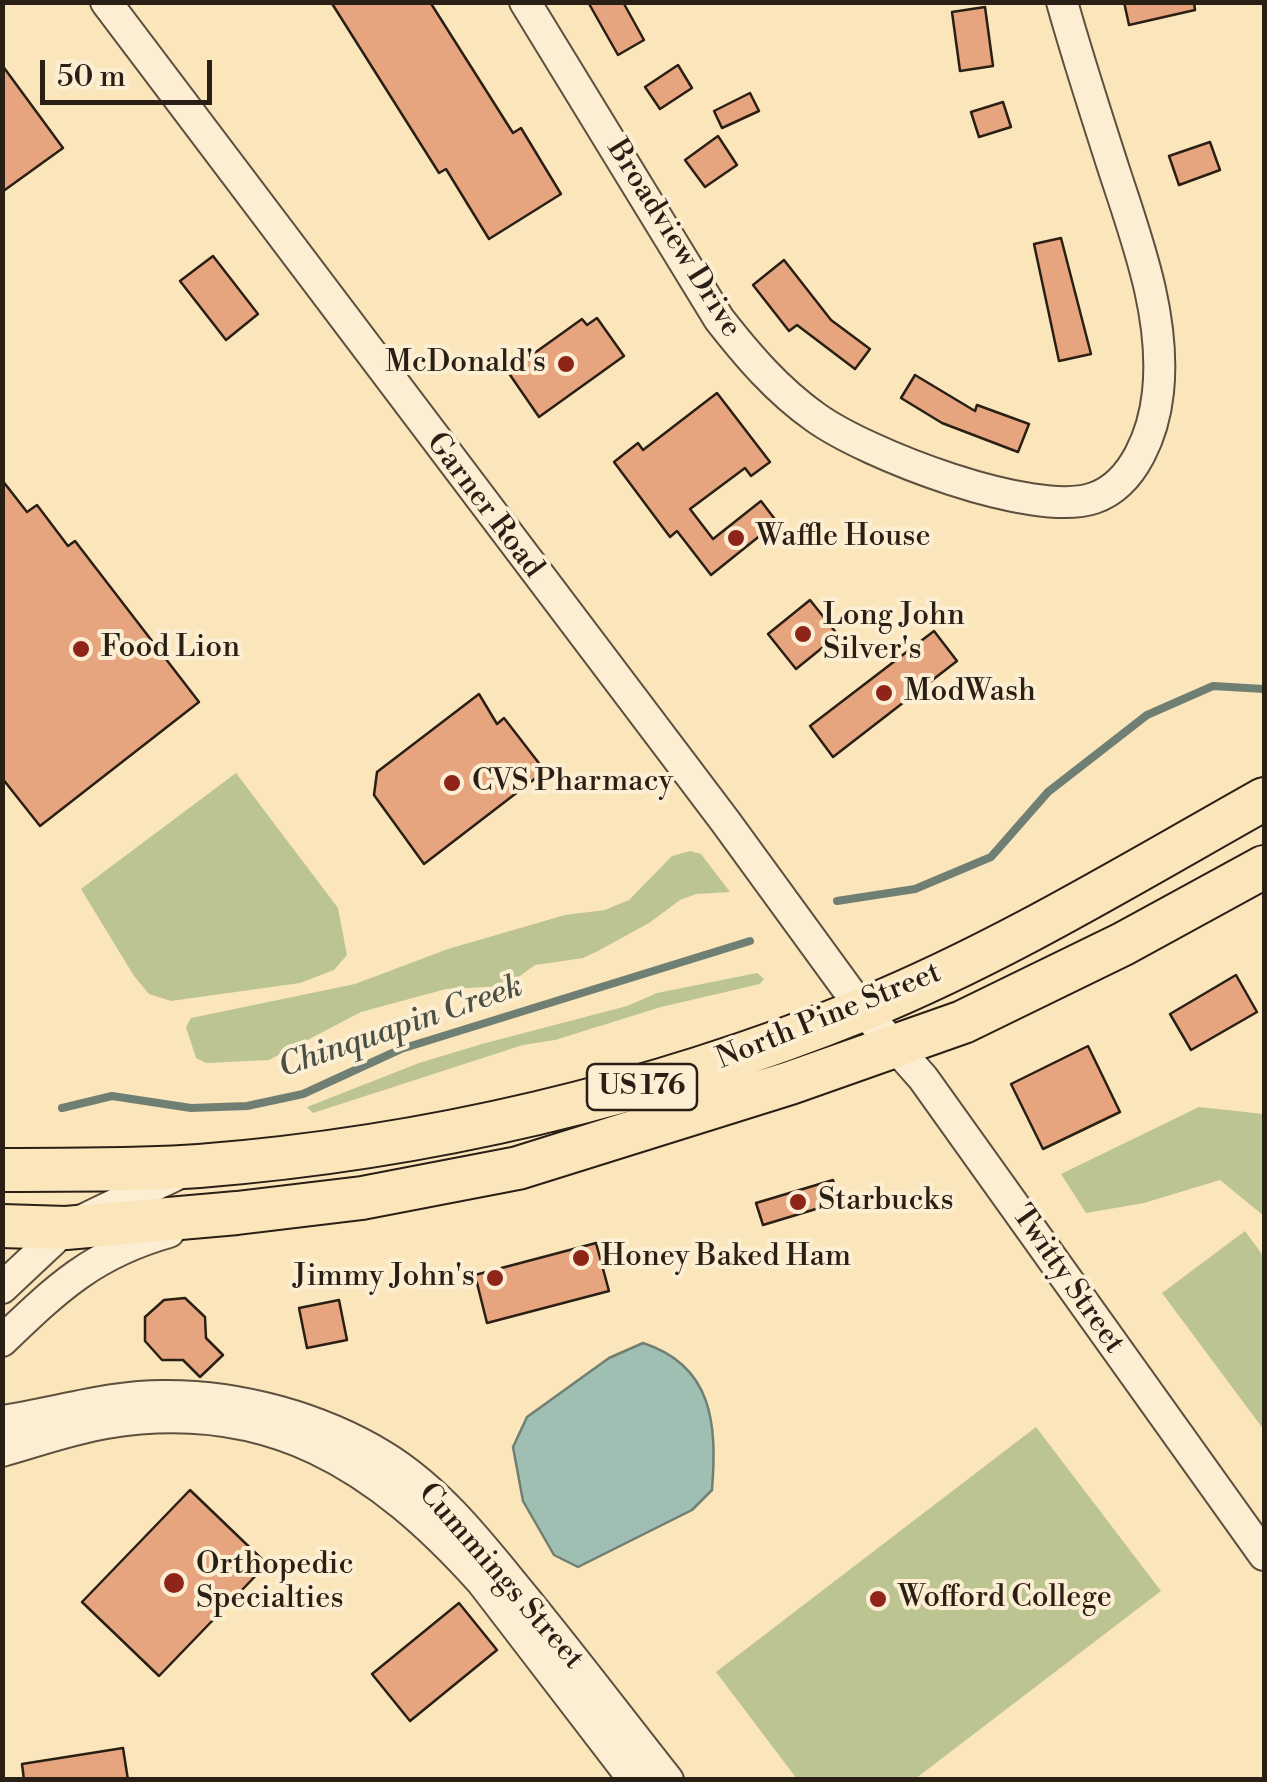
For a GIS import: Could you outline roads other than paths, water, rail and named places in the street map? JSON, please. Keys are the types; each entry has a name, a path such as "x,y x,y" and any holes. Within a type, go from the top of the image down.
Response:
{"highway":[{"name":"North Pine Street","path":"2,1170 195,1166 415,1140 629,1091 740,1056 862,1009 975,957 1264,799"},
{"name":"North Pine Street","path":"2,1226 66,1228 238,1213 362,1198 518,1168 790,1083 963,1022 1124,944 1264,867"}],"street":[{"name":"Garner Road","path":"106,2 725,821 862,1009"},
{"name":"Broadview Drive","path":"525,2 719,319 780,389 854,442 896,461 1018,495 1067,503 1094,498 1109,490 1132,466 1152,424 1160,366 1154,308 1132,226 1062,2"},
{"name":"Twitty Street","path":"862,1009 923,1078 1264,1555"},
{"path":"2,1288 66,1228 195,1166"},
{"path":"2,1341 52,1292 103,1256 132,1243 238,1213"},
{"name":"Cummings Street","path":"3,1428 123,1398 210,1398 300,1418 384,1456 444,1505 488,1554 668,1780"},
{"name":"Cummings Street","path":"3,1428 192,1418 272,1432 352,1466 428,1525 482,1582 634,1780"}],"waterway":[{"name":"Chinquapin Creek","path":"837,901 915,889 991,857 1048,792 1147,715 1213,686 1264,689"},
{"name":"Chinquapin Creek","path":"62,1108 112,1096 191,1108 247,1106 303,1094 401,1049 750,941"}],"place":[{"name":"McDonald's","path":"566,364"},
{"name":"Waffle House","path":"736,538"},
{"name":"Long John Silver's","path":"803,634"},
{"name":"Food Lion","path":"81,649"},
{"name":"ModWash","path":"884,693"},
{"name":"CVS Pharmacy","path":"452,783"},
{"name":"Starbucks","path":"798,1202"},
{"name":"Honey Baked Ham","path":"581,1258"},
{"name":"Jimmy John's","path":"495,1278"},
{"name":"Orthopedic Specialties","path":"174,1583"},
{"name":"Wofford College","path":"878,1599"}]}
